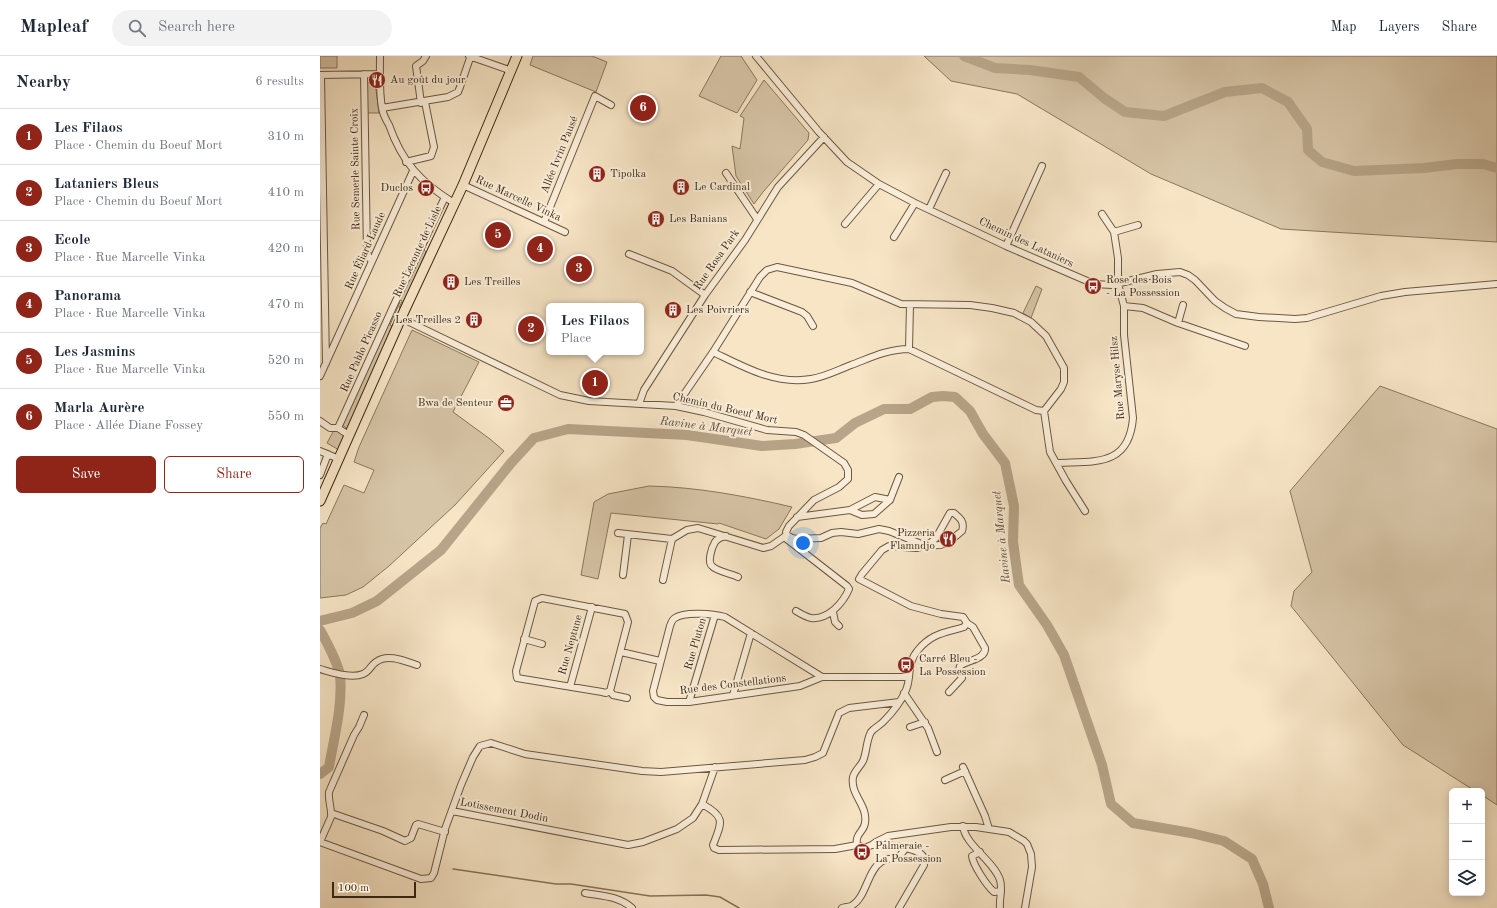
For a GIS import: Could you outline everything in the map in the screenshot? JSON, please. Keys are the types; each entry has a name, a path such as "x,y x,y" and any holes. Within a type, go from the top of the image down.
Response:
{"main road":[{"name":"Rue Leconte de Lisle","path":"320,501 340,459 401,318 463,185 512,72 517,56"}],"street":[{"path":"380,56 382,108 394,139 406,162 413,171 454,203"},
{"path":"406,162 431,156 434,147 416,66 423,62 426,56"},
{"name":"Chemin des Lataniers","path":"756,56 847,162 879,184 915,203 1006,246 1094,284 1118,284 1157,274 1180,272 1195,280 1214,300 1224,308 1236,314 1295,319 1307,318 1381,296 1405,292 1497,284"},
{"path":"382,108 448,97 458,92 470,57 512,72"},
{"name":"Rue Semerle Sainte Croix","path":"364,74 367,252 372,261"},
{"path":"326,363 320,76 380,74"},
{"name":"Allée Ivrin Pausé","path":"544,222 595,96 611,105"},
{"name":"Rue Rosa Park","path":"639,404 644,390 705,295 744,240 778,187 824,137"},
{"path":"1006,246 1042,166"},
{"name":"Rue Éliard Laude","path":"320,376 413,171"},
{"path":"726,173 757,219"},
{"path":"929,209 946,173"},
{"path":"845,224 879,184"},
{"name":"Rue Marcelle Vinka","path":"463,185 565,232"},
{"name":"Rue Pablo Picasso","path":"338,428 445,197"},
{"path":"894,237 915,203"},
{"path":"1102,214 1114,232 1118,258 1118,284"},
{"path":"1114,232 1138,225"},
{"path":"629,254 672,271 705,295"},
{"path":"676,406 713,352 760,277 767,270 777,267 852,283 892,301 910,305 970,305 992,308 1014,314 1031,322 1046,336 1064,368 1064,382 1061,389 1044,411 1050,452 1066,482 1085,511"},
{"name":"Rue Maryse Hilsz","path":"1057,463 1108,459 1119,453 1126,442 1132,426 1133,418 1124,335 1124,306 1118,284"},
{"path":"750,292 802,312 807,316 812,326"},
{"path":"909,349 910,305"},
{"path":"1178,323 1184,305"},
{"path":"1124,306 1143,308 1178,323 1245,346"},
{"name":"Chemin du Boeuf Mort","path":"401,318 560,395 589,401 676,406 704,412 767,430 796,432 804,435 844,463 848,470 848,479 839,487 814,500 787,529 785,536"},
{"path":"325,336 331,340 337,339"},
{"path":"713,352 764,375 784,380 797,381 812,379 886,352 909,349 1036,410 1044,411"},
{"path":"320,421 330,428 338,428 350,436"},
{"path":"320,451 340,459"},
{"path":"320,475 328,454"},
{"path":"850,510 862,515 874,514 890,500 899,477"},
{"path":"797,517 850,510 875,497 890,500"},
{"path":"929,544 936,546 950,541 964,527 962,520 954,513 950,513 936,538 929,544 917,548 889,546 882,550 859,579 911,606 941,614 963,617 966,623 973,627 985,648 985,651 983,656 960,666 959,670 962,678 949,692"},
{"path":"618,533 672,539 693,528 698,528 763,548 771,546 785,536"},
{"path":"785,536 797,539 821,538 832,533 841,532 854,534 874,530 884,530 913,539 919,543 920,547"},
{"path":"623,575 628,535"},
{"path":"726,536 719,538 713,545 710,563 711,566 716,569 738,577"},
{"path":"785,536 849,589 847,594 833,612 818,618 812,618 796,611"},
{"path":"663,580 672,539"},
{"path":"545,598 625,614 628,618 628,622 610,691 606,693 518,678 516,671 535,601 545,598"},
{"name":"Rue Neptune","path":"570,687 592,607"},
{"path":"833,612 835,622 839,626"},
{"name":"Rue des Constellations","path":"822,677 725,618 715,615 684,615 675,618 670,626 653,691 654,697 657,700 667,702 690,702 800,686 822,677 908,677"},
{"name":"Rue Pluton","path":"690,702 715,615"},
{"path":"857,845 857,836 865,824 865,810 857,799 853,786 853,777 863,761 870,734 889,716 899,702 906,689 910,664 918,649 936,635 964,627 966,623"},
{"path":"733,695 751,633"},
{"path":"524,639 542,644"},
{"path":"621,652 660,661"},
{"path":"320,669 336,674 356,676 364,674 374,663 385,658 393,658 418,665"},
{"path":"610,691 613,694 627,698"},
{"path":"904,693 925,722 937,752"},
{"name":"Lotissement Dodin","path":"714,767 702,804 693,818 676,828 643,842 628,845 452,811 473,757 480,746 485,744 491,743 525,754 642,771 661,772 714,767 805,760 823,753 839,713 843,710 899,702"},
{"path":"364,715 329,792 328,801 331,817 320,842 403,874 421,880 427,879 431,878 434,873 452,811"},
{"path":"910,727 925,722"},
{"path":"945,780 964,769 985,816 989,829"},
{"path":"702,804 714,810 720,818 720,825 713,845 714,848 719,850 835,849 857,845 864,848 872,845 882,838 897,834 951,826 964,826 1009,832 1020,837 1030,849 1032,867 1025,908"},
{"path":"331,813 383,831 405,841 411,838 416,825 418,824 445,832"},
{"path":"964,826 964,832 968,839 1000,878 1000,908"},
{"path":"872,845 905,849 920,853 923,856 924,865 900,908"},
{"path":"842,908 852,907 858,900 877,865 883,860 899,857 905,849"},
{"path":"980,852 972,856 974,862 990,888 994,892 1001,891"},
{"path":"585,893 624,901 632,908"}],"shaded area":[{"path":"320,56 337,56 337,68 320,68"},
{"path":"533,56 592,56 607,62 596,92 530,65"},
{"path":"721,56 741,56 757,80 737,113 699,96"},
{"path":"924,56 1497,56 1497,242 1281,229 1151,174 1017,94 951,81"},
{"path":"371,79 375,82 379,113 367,113 366,86"},
{"path":"764,80 809,133 808,140 754,204 736,176 732,146 740,149 744,118 740,116"},
{"path":"430,231 432,232 424,250 426,252 401,308 399,308 402,301 399,299"},
{"path":"1036,286 1042,289 1031,318 1023,313"},
{"path":"397,301 400,302 390,325 392,326 371,380 348,429 342,425"},
{"path":"412,330 479,362 453,412 504,451 455,505 389,566 363,587 346,595 320,598 320,528 323,523 326,524 344,485 364,493 374,470 354,462 359,447"},
{"path":"1380,386 1497,429 1497,805 1485,797 1485,788 1470,788 1403,745 1291,606 1294,591 1312,572 1290,491"},
{"path":"334,430 339,431 344,435 339,450 327,443"},
{"path":"649,486 685,488 721,493 792,507 779,529 766,539 719,523 611,513 598,579 581,575 594,502 608,494"}],"waterway":[{"path":"964,56 995,68 1030,70 1079,77 1104,98 1125,112 1164,116 1225,92 1262,88 1288,102 1307,129 1308,150 1322,162 1354,171 1424,168 1457,164 1483,164 1497,168"},
{"name":"Ravine à Marquet","path":"320,621 352,613 377,601 441,550 511,463 534,438 568,429 687,435 762,446 795,444 836,438 855,423 884,409 910,409 932,397 955,397 970,411 983,434 1005,463 1014,506 1013,542 1019,585 1047,625 1064,655 1102,765 1111,804 1133,823 1191,833 1224,841 1252,859 1263,884 1269,908"},
{"path":"320,630 337,665 341,687 338,721 329,767 320,774"},
{"path":"453,869 650,896 706,895 720,897 739,908"}],"place":[{"name":"Au goût du jour","path":"377,80"},
{"name":"Marla Aurère","path":"643,108"},
{"name":"Tipolka","path":"597,174"},
{"name":"Le Cardinal","path":"681,187"},
{"name":"Duclos","path":"426,188"},
{"name":"Les Banians","path":"656,219"},
{"name":"Les Jasmins","path":"498,235"},
{"name":"Panorama","path":"540,249"},
{"name":"Ecole","path":"579,269"},
{"name":"Les Treilles","path":"451,282"},
{"name":"Rose des Bois - La Possession","path":"1093,286"},
{"name":"Les Poivriers","path":"673,310"},
{"name":"Les Treilles 2","path":"474,320"},
{"name":"Lataniers Bleus","path":"531,329"},
{"name":"Les Filaos","path":"595,383"},
{"name":"Bwa de Senteur","path":"506,403"},
{"name":"Pizzeria Flamndjo","path":"948,539"},
{"name":"Carré Bleu - La Possession","path":"906,665"},
{"name":"Palmeraie - La Possession","path":"862,852"}]}
